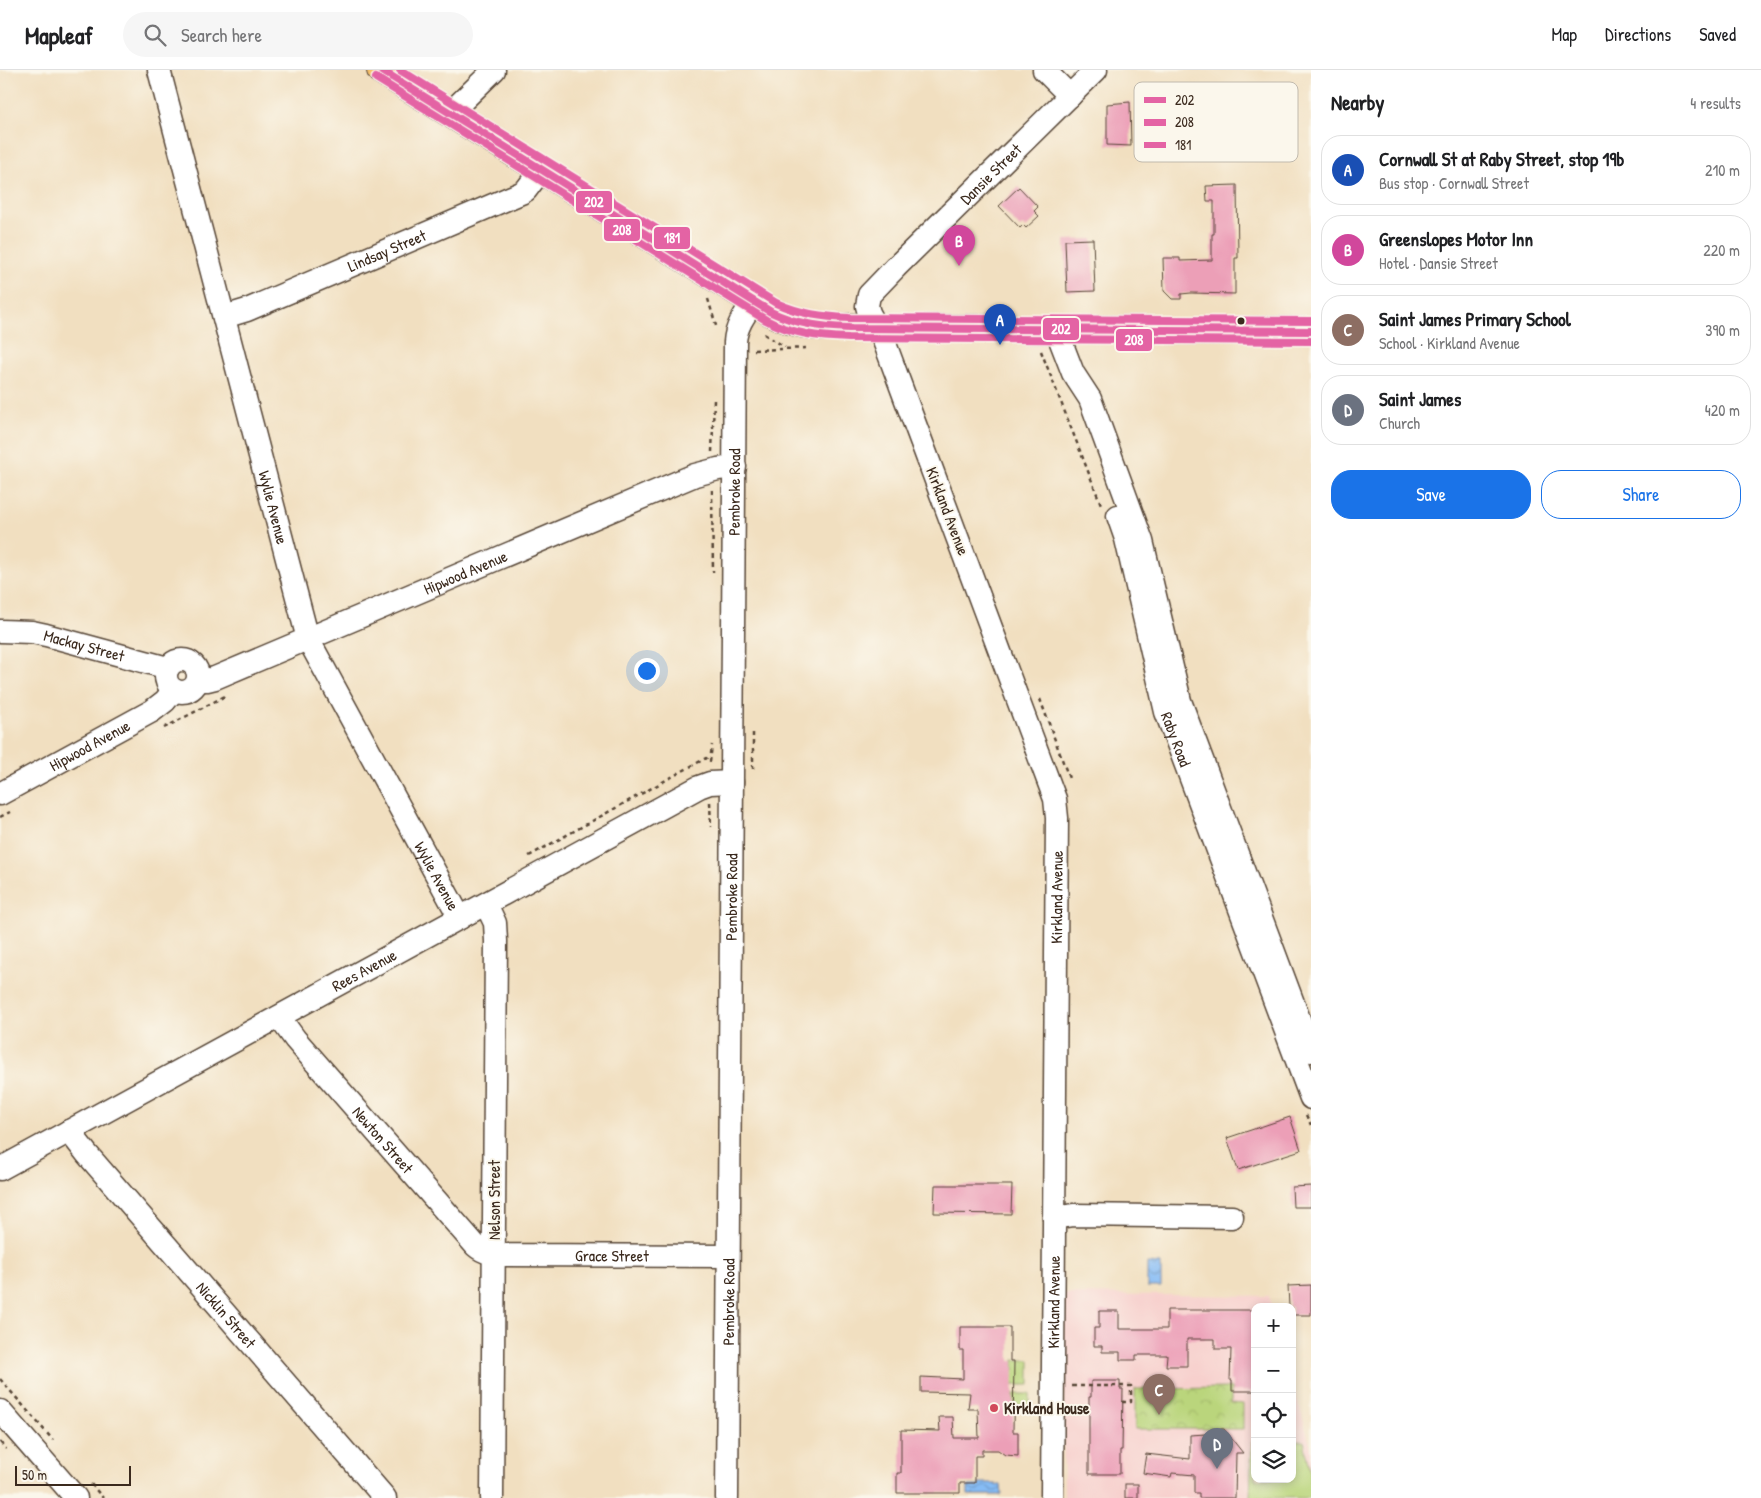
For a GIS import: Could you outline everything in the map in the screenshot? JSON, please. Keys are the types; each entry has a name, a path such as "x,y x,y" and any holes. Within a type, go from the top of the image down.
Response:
{"main road":[{"path":"381,70 782,318 802,325 876,328 1311,331"}],"street":[{"name":"Wylie Avenue","path":"159,70 308,639 460,918"},
{"path":"451,112 494,70"},
{"path":"1044,70 1070,96"},
{"name":"Dansie Street","path":"876,328 869,313 869,295 1096,70"},
{"name":"Lindsay Street","path":"224,317 247,310 522,193 541,170"},
{"name":"Pembroke Road","path":"727,1498 736,334 739,325 754,301"},
{"name":"Kirkland Avenue","path":"876,328 884,341 1055,799 1057,827 1052,1498"},
{"name":"Raby Road","path":"1056,329 1073,373 1090,399 1135,518 1180,701 1311,1051"},
{"name":"Raby Road","path":"1073,373 1073,393 1076,404 1126,540 1166,712 1307,1104"},
{"name":"Hipwood Avenue","path":"198,680 215,678 695,475 735,467"},
{"name":"Mackay Street","path":"0,631 39,633 168,668"},
{"path":"186,661 195,666 198,680 196,685 184,692 174,690 166,678 168,668 176,662 186,661"},
{"name":"Hipwood Avenue","path":"0,794 152,711 174,690"},
{"name":"Rees Avenue","path":"0,1169 699,787 710,783 732,782"},
{"name":"Nelson Street","path":"486,904 494,919 496,934 492,1498"},
{"name":"Newton Street","path":"279,1017 295,1038 476,1246 485,1252 494,1254"},
{"name":"Nicklin Street","path":"70,1131 87,1154 385,1498"},
{"path":"1054,1218 1073,1215 1232,1217"},
{"name":"Grace Street","path":"494,1254 728,1256"},
{"path":"0,1410 83,1490"}],"path":[{"path":"714,301 706,295 717,327 716,337"},
{"path":"760,332 786,348"},
{"path":"753,350 810,348"},
{"path":"1041,351 1103,510"},
{"path":"712,454 714,393"},
{"path":"712,486 713,574"},
{"path":"163,728 206,704 231,693"},
{"path":"1038,694 1070,782"},
{"path":"753,721 753,769"},
{"path":"528,857 706,758 710,762 712,741"},
{"path":"0,817 18,808"},
{"path":"1307,1104 1311,1125"},
{"path":"1072,1377 1072,1386 1131,1386 1131,1402 1122,1402"},
{"path":"0,1379 54,1441"},
{"path":"83,1490 103,1498"}],"shaded area":[{"path":"1063,1294 1269,1296 1271,1303 1251,1303 1251,1483 1296,1483 1296,1395 1311,1448 1311,1498 1064,1498"}],"green space":[{"path":"1014,1360 1030,1360 1030,1385 1010,1385 1010,1371 1014,1370"},
{"path":"1231,1388 1231,1403 1243,1404 1243,1429 1135,1429 1135,1389"},
{"path":"1014,1394 1030,1394 1030,1406 1014,1405"},
{"path":"1296,1441 1304,1441 1311,1474 1311,1498 1250,1498 1251,1470 1251,1483 1296,1483"}],"water":[{"path":"1147,1263 1161,1264 1161,1287 1147,1287"},
{"path":"979,1483 996,1483 996,1485 1001,1485 1002,1495 968,1495 968,1486 978,1486"}],"building":[{"path":"1130,102 1131,146 1107,145 1107,104"},
{"path":"1237,185 1238,258 1235,258 1235,294 1191,293 1181,294 1181,299 1172,299 1164,291 1163,258 1180,258 1180,261 1212,260 1214,201 1207,201 1206,186"},
{"path":"1019,187 1038,207 1034,211 1039,216 1026,228 1023,225 1020,228 999,206"},
{"path":"1093,239 1095,291 1067,292 1065,240"},
{"path":"1290,1117 1301,1150 1238,1170 1227,1138"},
{"path":"935,1185 1012,1185 1011,1214 934,1213"},
{"path":"1311,1186 1311,1207 1293,1207 1292,1187"},
{"path":"1311,1285 1311,1315 1296,1315 1296,1303 1289,1303 1288,1286"},
{"path":"1167,1310 1251,1310 1251,1391 1232,1391 1232,1381 1230,1381 1231,1349 1215,1349 1215,1339 1187,1339 1187,1366 1166,1366 1167,1355 1136,1355 1136,1360 1120,1360 1120,1352 1102,1352 1102,1346 1094,1346 1094,1328 1099,1328 1099,1311 1119,1311 1119,1329 1167,1329"},
{"path":"960,1327 1010,1327 1010,1361 1014,1361 1013,1432 1018,1432 1018,1456 1005,1455 998,1450 982,1450 982,1456 975,1456 975,1483 960,1483 960,1493 897,1493 897,1473 901,1473 901,1430 940,1431 939,1417 953,1417 954,1438 979,1438 978,1409 968,1409 970,1393 921,1392 921,1377 963,1379 963,1350 960,1350"},
{"path":"1091,1381 1120,1381 1120,1389 1123,1389 1120,1474 1089,1474 1089,1397 1091,1397"},
{"path":"1211,1429 1224,1429 1243,1453 1236,1453 1235,1498 1199,1498 1199,1493 1194,1493 1194,1475 1172,1473 1171,1477 1143,1473 1146,1454 1190,1459 1190,1435 1206,1434"},
{"path":"1125,1484 1138,1484 1138,1498 1125,1498"}],"transit line":[{"name":"202","path":"381,70 771,312 799,322 819,326 849,328 1311,331"},
{"name":"181","path":"400,70 776,303 803,312 821,316 849,318 1311,321"},
{"name":"208","path":"376,78 766,320 796,332 816,336 849,338 1311,341"}],"place":[{"name":"Greenslopes Motor Inn","path":"959,266"},
{"name":"Cornwall St at Raby Street, stop 19b","path":"1000,345"},
{"name":"Kirkland House","path":"994,1408"},
{"name":"Saint James Primary School","path":"1159,1415"},
{"name":"Saint James","path":"1217,1469"}]}
